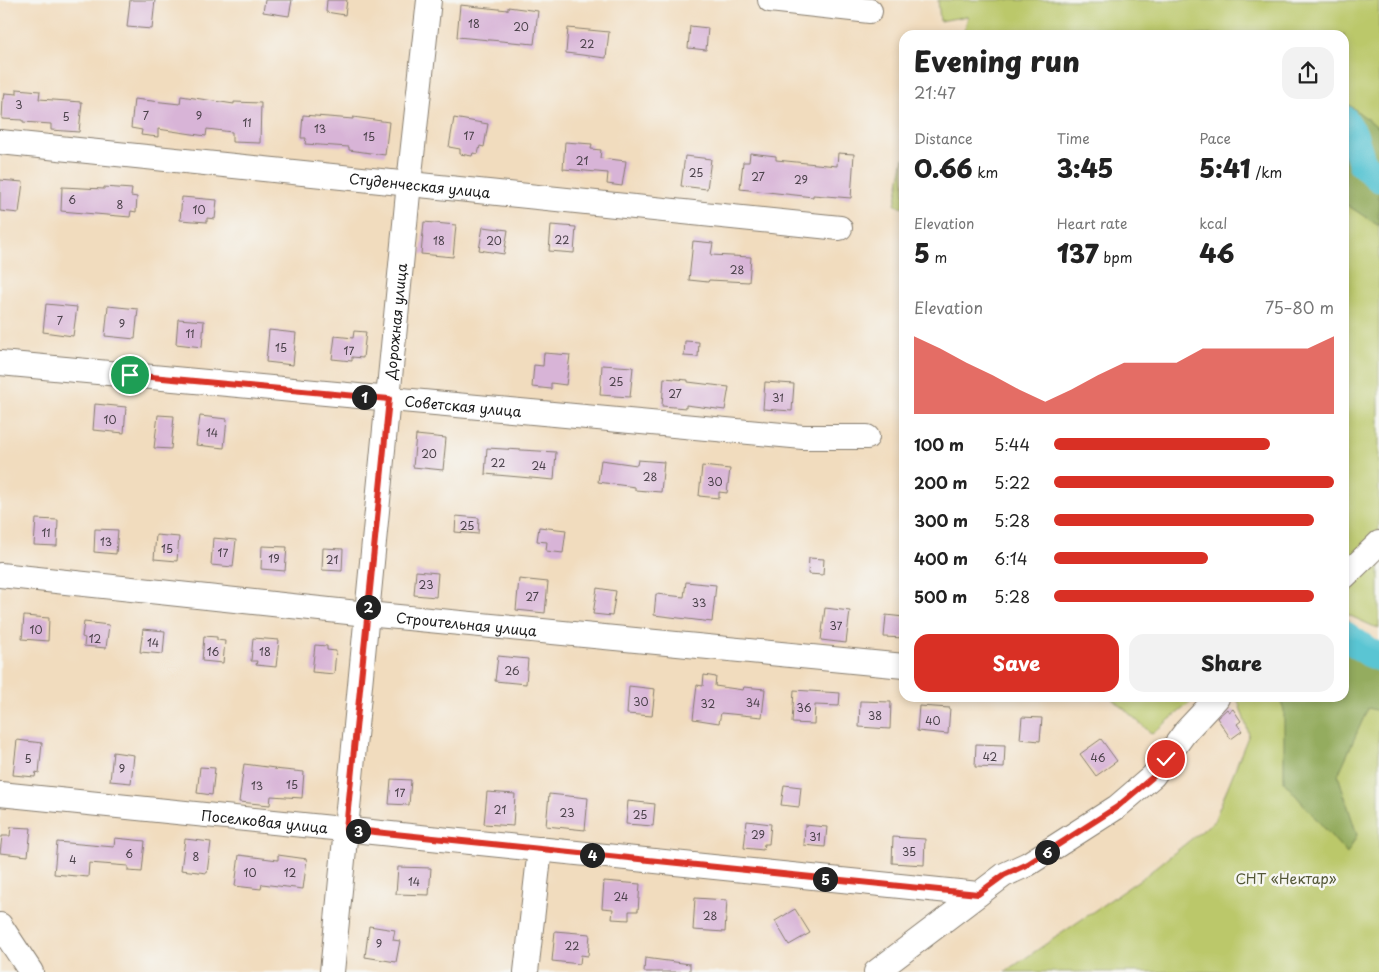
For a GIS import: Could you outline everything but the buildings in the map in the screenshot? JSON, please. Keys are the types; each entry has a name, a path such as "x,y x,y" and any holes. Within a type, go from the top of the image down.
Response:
{"street":[{"name":"Дорожная улица","path":"332,972 409,183 429,0"},
{"path":"770,0 870,11"},
{"name":"Студенческая улица","path":"0,142 840,228"},
{"name":"Советская улица","path":"0,363 803,436 867,437"},
{"path":"1349,572 1379,542"},
{"name":"Строительная улица","path":"0,575 367,614 899,666"},
{"path":"876,972 1004,875 1028,864 1117,807 1154,776 1186,731 1213,702"},
{"name":"Поселковая улица","path":"0,794 978,894"},
{"path":"526,972 540,849"},
{"path":"0,925 32,972"}],"green space":[{"path":"938,0 1379,0 1379,629 1349,615 1349,30 964,30 968,16 940,21"},
{"path":"1349,105 1379,128 1379,226 1349,206"},
{"path":"899,184 899,206 895,205"},
{"path":"1349,622 1374,649 1379,651 1379,711 1368,708 1338,775 1357,835 1347,854 1284,782 1284,710 1281,702 1349,702"},
{"name":"СНТ «Нектар»","path":"1379,675 1379,972 1005,972 1145,876 1214,821 1249,734 1238,702 1349,702 1349,695"},
{"path":"1116,702 1191,702 1152,734"}],"waterway":[{"path":"1349,128 1353,134 1362,163 1379,178"},
{"path":"1349,638 1379,657"}],"route":[{"path":"130,375 389,399 346,829 978,894 1004,875 1028,864 1117,807 1154,776 1166,759"}]}
